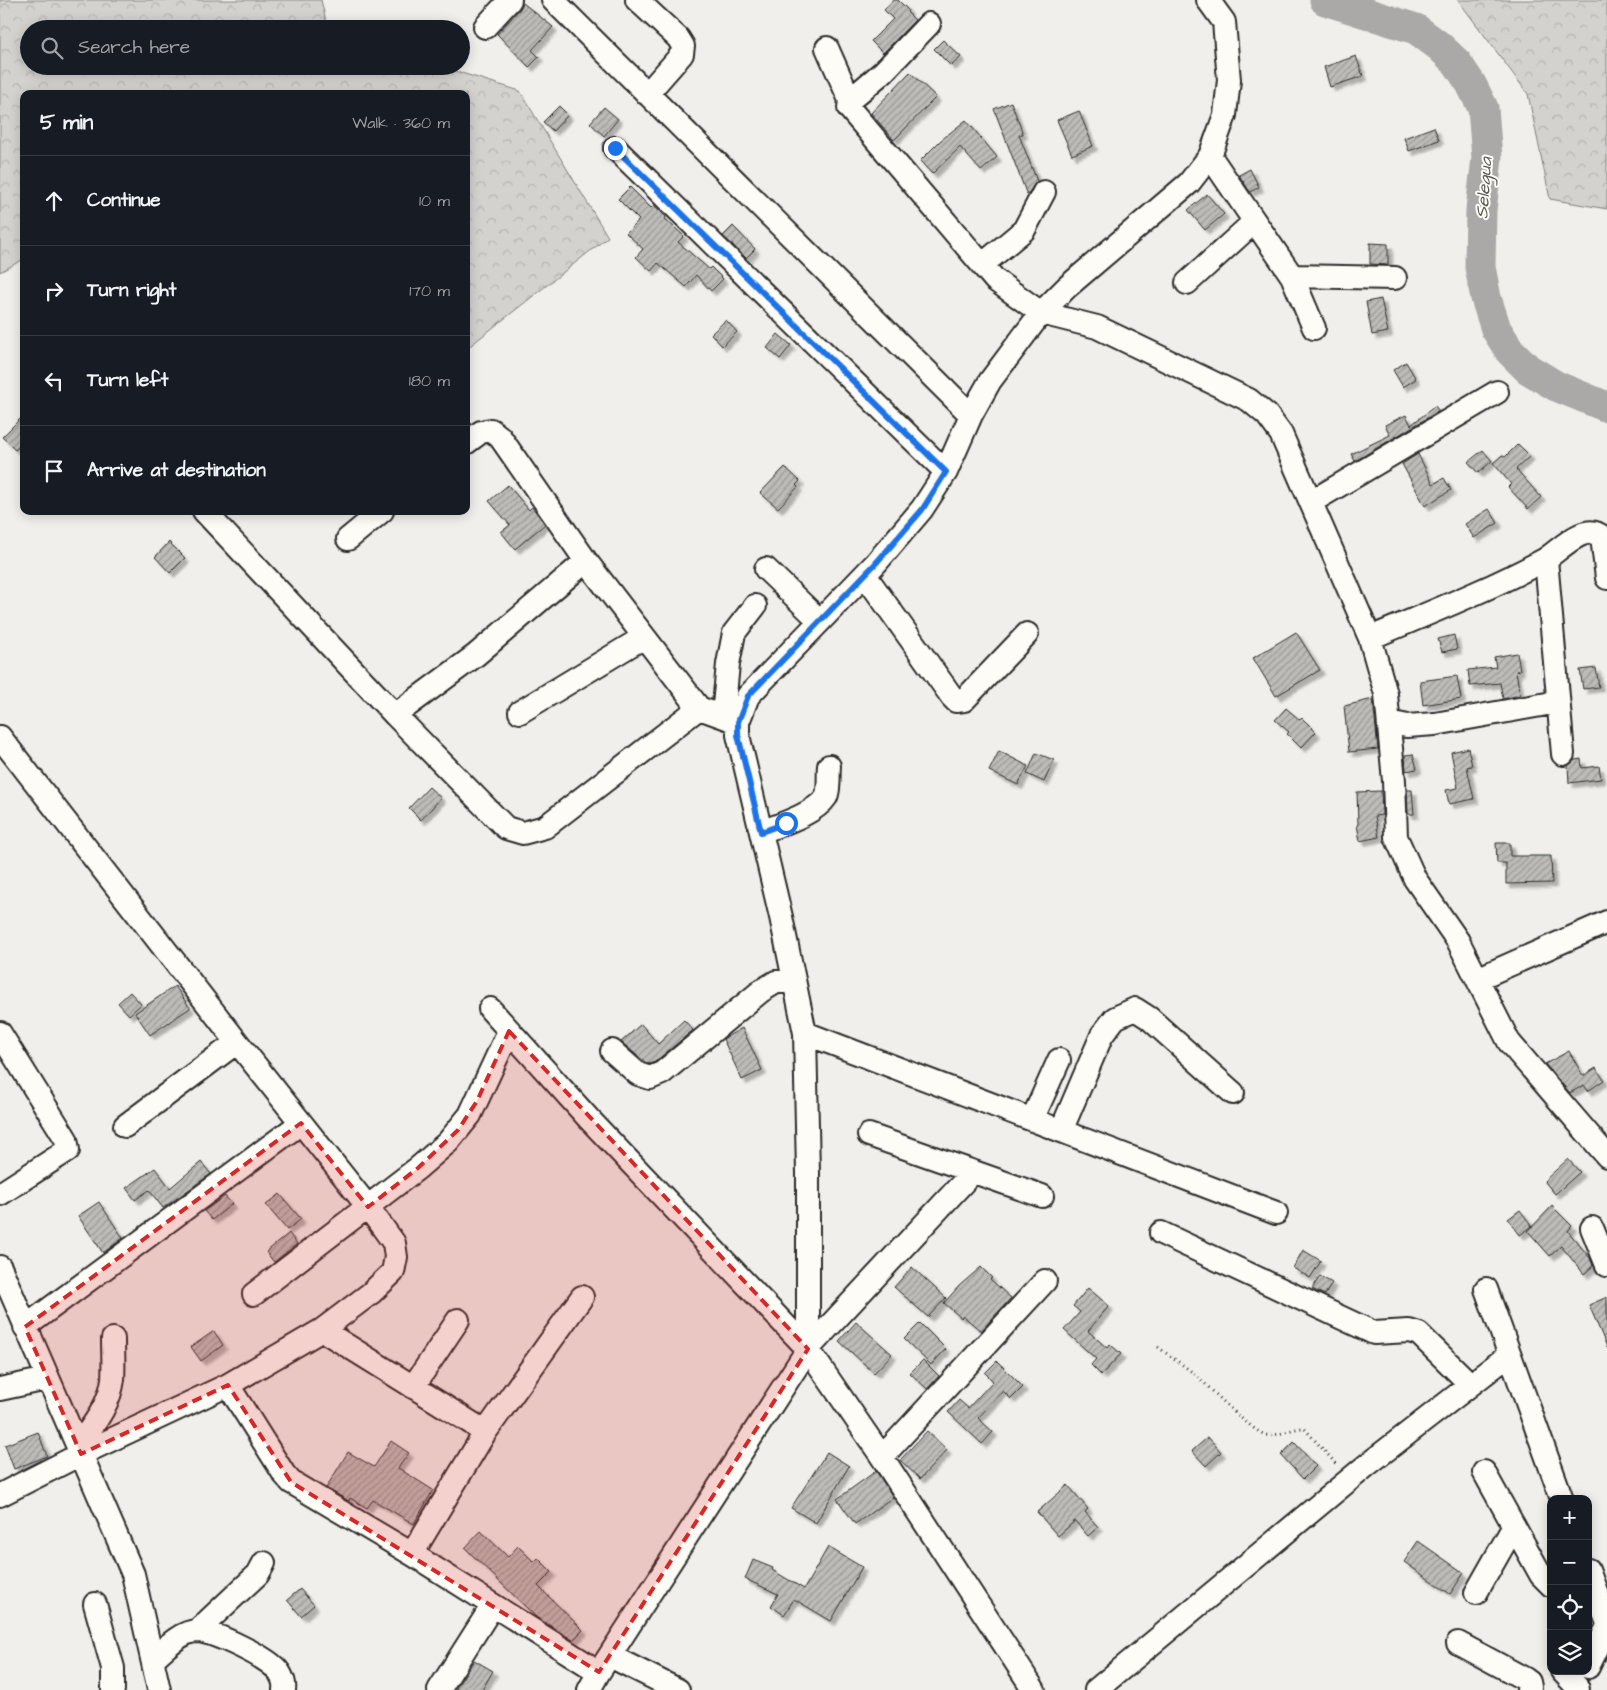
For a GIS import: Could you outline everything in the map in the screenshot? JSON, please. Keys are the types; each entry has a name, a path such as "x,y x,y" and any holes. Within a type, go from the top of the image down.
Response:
{"street":[{"path":"485,27 510,0"},
{"path":"553,0 971,415"},
{"path":"637,0 678,38 683,46 682,54 647,94"},
{"path":"730,719 748,696 865,575 922,510 946,472 971,415 990,381 1041,313 1067,287 1189,182 1210,156 1225,115 1229,80 1224,22 1208,0"},
{"path":"850,100 884,71 929,24"},
{"path":"827,48 850,100 849,108 995,280 1041,313 1097,327 1249,400 1267,415 1281,434 1370,638 1386,694 1394,781 1396,837 1415,879 1458,941 1508,1042 1607,1156"},
{"path":"615,148 946,472"},
{"path":"1210,156 1292,276 1314,328"},
{"path":"982,265 1024,230 1044,192"},
{"path":"1187,283 1254,222"},
{"path":"1292,276 1395,278"},
{"path":"1311,502 1497,392"},
{"path":"470,440 480,432 491,430 500,436 586,560 699,708 730,719"},
{"path":"208,515 395,715 506,828 523,833 545,827 699,708"},
{"path":"348,539 377,515"},
{"path":"1370,638 1487,588 1546,559 1580,534 1598,532 1602,537 1607,578"},
{"path":"1546,559 1563,754"},
{"path":"395,715 476,655 586,560"},
{"path":"766,569 820,621"},
{"path":"865,575 956,701 964,700 1027,634"},
{"path":"756,606 734,633 728,664 730,719 738,735 781,917 805,1033 808,1173 808,1349"},
{"path":"520,712 644,637"},
{"path":"1389,722 1407,726 1435,724 1558,702"},
{"path":"0,737 237,1042 368,1206 394,1242 396,1257 393,1272 371,1293 322,1330 228,1385 80,1450 0,1495"},
{"path":"761,832 786,823 818,806 827,795 829,766"},
{"path":"1477,979 1607,922"},
{"path":"612,1051 638,1074 650,1078 662,1073 761,991 776,982 794,980"},
{"path":"490,1009 589,1120 808,1349 882,1457 1034,1690"},
{"path":"1060,1131 1102,1036 1114,1018 1135,1009 1149,1018 1233,1093"},
{"path":"254,1294 418,1168 448,1142 470,1114 509,1031"},
{"path":"805,1033 1276,1213"},
{"path":"0,1194 68,1150 66,1139 2,1039"},
{"path":"125,1126 237,1042"},
{"path":"1032,1120 1059,1060"},
{"path":"25,1327 301,1123"},
{"path":"870,1135 1042,1196"},
{"path":"600,1673 808,1349 973,1172"},
{"path":"1592,1228 1607,1265"},
{"path":"1161,1233 1374,1333 1409,1331 1419,1334 1470,1384"},
{"path":"0,1267 133,1574 159,1690"},
{"path":"882,1457 1045,1281"},
{"path":"1486,1289 1561,1495"},
{"path":"412,1554 484,1434 582,1297"},
{"path":"412,1387 458,1320"},
{"path":"322,1330 473,1424 484,1434"},
{"path":"80,1450 99,1416 113,1380 113,1339"},
{"path":"1096,1690 1349,1480 1509,1354"},
{"path":"0,1389 47,1379"},
{"path":"228,1385 287,1478 412,1554 600,1673 678,1690"},
{"path":"1484,1472 1542,1575 1547,1581"},
{"path":"1476,1593 1514,1526"},
{"path":"153,1659 176,1638 197,1631 258,1574 264,1563"},
{"path":"1592,1581 1607,1621"},
{"path":"95,1604 113,1668 113,1690"},
{"path":"438,1690 493,1605"},
{"path":"1592,1618 1607,1629 1592,1659"},
{"path":"197,1631 227,1640 258,1656 279,1671 285,1684 284,1690"},
{"path":"1458,1643 1525,1679 1529,1682 1530,1687 1528,1690"},
{"path":"1568,1675 1581,1683"}],"path":[{"path":"1158,1346 1196,1376 1242,1419 1261,1433 1269,1435 1304,1428 1349,1480"}],"highlighted area":[{"path":"509,1031 808,1349 599,1672 291,1482 228,1385 81,1454 25,1327 301,1123 368,1207 418,1168 458,1130 477,1101"}],"green space":[{"path":"0,0 321,0 326,20 20,20 20,75 468,75 520,91 608,237 470,346 470,90 20,90 20,261 0,272"},
{"path":"1458,0 1607,0 1607,209 1550,199 1528,94"}],"building":[{"path":"893,0 898,0 915,20 883,53 871,41 893,19 884,10"},
{"path":"523,3 553,27 532,50 539,57 529,67 497,34 520,9"},
{"path":"943,40 961,57 951,66 934,49"},
{"path":"1356,56 1363,76 1330,87 1324,67"},
{"path":"910,72 936,97 894,140 871,113"},
{"path":"1011,102 1023,134 1019,135 1037,181 1027,195 994,109"},
{"path":"559,106 568,115 553,131 543,122"},
{"path":"604,107 618,119 604,136 590,123"},
{"path":"1079,111 1093,146 1072,155 1057,120"},
{"path":"966,120 997,157 981,171 960,147 932,174 920,161 940,141"},
{"path":"1434,127 1439,140 1409,151 1404,138"},
{"path":"1250,169 1259,187 1250,192 1239,175"},
{"path":"630,187 651,208 654,205 666,217 665,219 684,236 678,242 709,269 711,267 723,279 711,291 696,275 686,287 658,263 651,271 636,257 643,249 626,233 639,220 618,199"},
{"path":"1207,194 1224,214 1205,230 1188,210"},
{"path":"733,226 755,249 746,258 723,236"},
{"path":"1370,243 1388,244 1388,265 1370,264"},
{"path":"1381,299 1388,332 1372,335 1366,302"},
{"path":"726,320 737,332 722,346 711,334"},
{"path":"778,334 791,345 780,359 767,348"},
{"path":"1406,362 1416,379 1403,387 1393,370"},
{"path":"1435,406 1439,411 1355,461 1351,454 1390,435 1385,425 1406,415 1411,425"},
{"path":"20,419 20,446 15,450 2,437"},
{"path":"1518,444 1530,456 1516,469 1541,497 1528,509 1508,487 1511,484 1493,463 1502,455 1505,457"},
{"path":"1483,450 1492,461 1478,473 1468,462"},
{"path":"1418,454 1433,484 1444,478 1451,490 1425,506 1402,464"},
{"path":"785,467 800,481 796,485 798,487 778,508 760,493"},
{"path":"508,485 529,510 532,507 545,524 515,549 501,532 510,525 489,501"},
{"path":"1489,509 1498,523 1474,538 1465,524"},
{"path":"169,542 185,558 170,573 155,557"},
{"path":"1296,632 1320,670 1276,696 1253,658"},
{"path":"1454,635 1457,649 1442,652 1438,639"},
{"path":"1517,653 1520,670 1516,671 1520,695 1503,699 1500,683 1470,686 1468,670 1496,667 1494,657"},
{"path":"1596,668 1599,687 1583,689 1580,670"},
{"path":"1457,676 1461,699 1423,705 1420,681"},
{"path":"1373,699 1378,749 1349,752 1344,706"},
{"path":"1286,708 1300,720 1302,718 1316,732 1301,748 1287,734 1289,732 1275,720"},
{"path":"1468,748 1472,766 1467,767 1474,799 1449,804 1446,790 1458,788 1451,752"},
{"path":"999,751 1028,766 1018,785 989,771"},
{"path":"1036,753 1054,760 1044,782 1027,774"},
{"path":"1413,754 1417,769 1406,771 1405,755"},
{"path":"1581,759 1582,768 1599,766 1601,779 1569,783 1568,766 1575,760"},
{"path":"429,787 441,798 421,820 409,808"},
{"path":"1407,790 1412,790 1414,814 1408,814"},
{"path":"1381,791 1382,815 1375,816 1379,837 1360,841 1357,825 1357,792"},
{"path":"1496,843 1510,843 1510,856 1551,856 1552,883 1506,884 1506,863 1497,863"},
{"path":"175,986 190,1008 150,1035 135,1013"},
{"path":"130,992 141,1004 129,1015 118,1003"},
{"path":"684,1020 693,1030 655,1062 649,1064 645,1062 621,1042 641,1024 658,1044"},
{"path":"742,1028 762,1070 742,1080 723,1039"},
{"path":"1569,1051 1583,1076 1596,1068 1604,1080 1588,1091 1584,1085 1570,1093 1545,1064"},
{"path":"1568,1159 1580,1172 1555,1194 1544,1181"},
{"path":"201,1162 211,1174 163,1208 149,1190 135,1200 126,1188 155,1168 170,1188"},
{"path":"280,1194 301,1219 287,1230 266,1205"},
{"path":"225,1196 232,1204 212,1220 204,1211"},
{"path":"99,1202 123,1238 103,1253 78,1216"},
{"path":"1552,1206 1572,1226 1568,1231 1590,1258 1593,1266 1584,1274 1561,1246 1550,1256 1528,1231"},
{"path":"1520,1210 1532,1226 1520,1235 1508,1219"},
{"path":"289,1233 297,1244 274,1262 266,1252"},
{"path":"1303,1250 1321,1261 1310,1278 1293,1268"},
{"path":"912,1267 946,1298 928,1317 894,1287"},
{"path":"981,1267 992,1278 990,1279 1011,1298 981,1331 963,1316 961,1318 944,1303 959,1286"},
{"path":"1320,1276 1332,1283 1325,1295 1312,1289"},
{"path":"1088,1288 1109,1306 1088,1331 1107,1348 1110,1344 1121,1354 1101,1375 1091,1365 1096,1359 1064,1330 1080,1312 1073,1306"},
{"path":"1607,1297 1607,1347 1589,1305"},
{"path":"856,1322 892,1354 874,1373 839,1341"},
{"path":"920,1323 946,1349 931,1365 904,1339"},
{"path":"214,1331 223,1345 201,1361 191,1347"},
{"path":"923,1360 939,1376 927,1389 910,1373"},
{"path":"997,1361 1023,1387 1011,1399 1003,1391 978,1418 993,1432 982,1444 948,1412 959,1400 968,1408 993,1381 985,1373"},
{"path":"927,1431 947,1450 920,1479 900,1460"},
{"path":"38,1432 47,1456 14,1469 5,1445"},
{"path":"1208,1437 1221,1452 1206,1466 1192,1451"},
{"path":"391,1441 409,1453 398,1468 433,1490 414,1524 373,1500 367,1508 350,1498 349,1501 326,1488 348,1452 374,1467"},
{"path":"1294,1442 1316,1466 1303,1479 1281,1455"},
{"path":"827,1452 849,1466 816,1523 791,1508"},
{"path":"876,1471 893,1497 855,1524 837,1499"},
{"path":"1068,1485 1088,1509 1085,1512 1098,1527 1088,1536 1075,1521 1058,1536 1037,1512"},
{"path":"481,1531 508,1557 518,1546 534,1562 538,1558 552,1572 538,1586 583,1630 573,1640 536,1617 465,1548"},
{"path":"1418,1541 1464,1573 1450,1594 1404,1562"},
{"path":"828,1547 862,1567 831,1621 794,1599 784,1615 771,1606 778,1594 745,1579 753,1560 773,1568 772,1570 804,1589"},
{"path":"300,1589 314,1605 301,1616 287,1600"},
{"path":"474,1660 493,1671 482,1690 455,1690"}],"waterway":[{"name":"Selegua","path":"1325,0 1416,29 1439,46 1457,63 1471,84 1483,108 1487,158 1481,210 1480,267 1486,298 1496,329 1510,351 1528,369 1556,386 1607,407"}],"route":[{"path":"615,148 946,472 922,510 876,563 748,696 738,722 738,735 761,832 786,823"}]}
